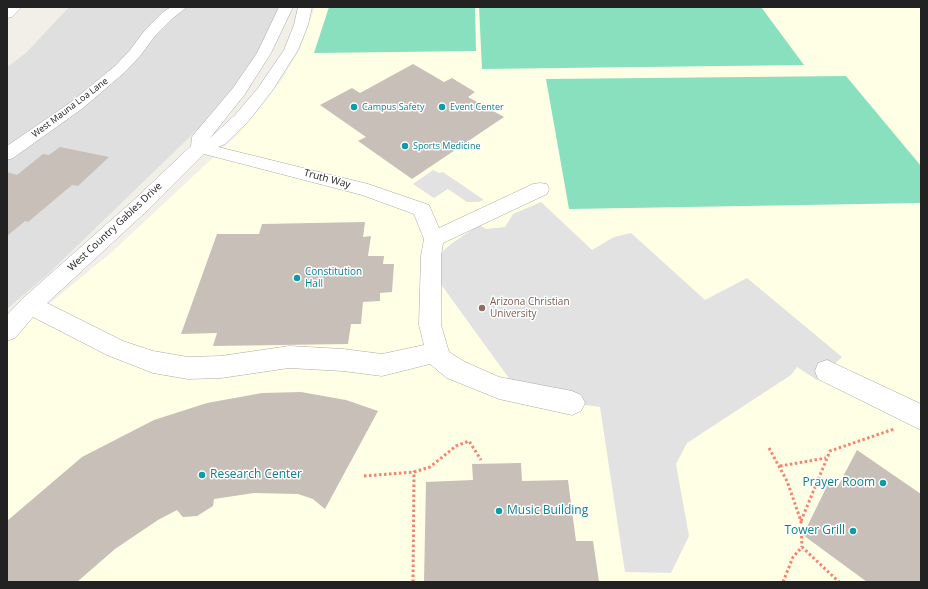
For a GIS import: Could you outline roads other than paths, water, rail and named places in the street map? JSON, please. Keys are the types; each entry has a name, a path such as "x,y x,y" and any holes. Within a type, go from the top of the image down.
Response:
{"street":[{"path":"7,14 15,7"},
{"name":"West Mauna Loa Lane","path":"7,154 77,105 120,69 135,53 150,33 168,15 180,7"},
{"name":"West Country Gables Drive","path":"200,148 201,137 239,91 264,53 286,7"},
{"name":"West Country Gables Drive","path":"7,331 30,305 142,204 200,148 219,140 241,119 264,91 291,50 301,25 305,7"},
{"name":"Truth Way","path":"200,148 360,188 422,210 434,239 432,256 430,325 436,352"},
{"path":"434,239 454,228 540,189"},
{"path":"30,305 115,348 153,362 188,368 221,367 289,357 343,360 382,365 436,352 439,358 456,370 499,388 572,403"},
{"name":"West Country Gables Drive","path":"7,321 30,305"},
{"path":"827,371 921,418"}],"place":[{"name":"Campus Safety","path":"354,107"},
{"name":"Event Center","path":"442,107"},
{"name":"Sports Medicine","path":"405,146"},
{"name":"Constitution Hall","path":"297,278"},
{"name":"Arizona Christian University","path":"482,308"},
{"name":"Research Center","path":"202,475"},
{"name":"Prayer Room","path":"883,483"},
{"name":"Music Building","path":"499,511"},
{"name":"Tower Grill","path":"853,531"}]}
